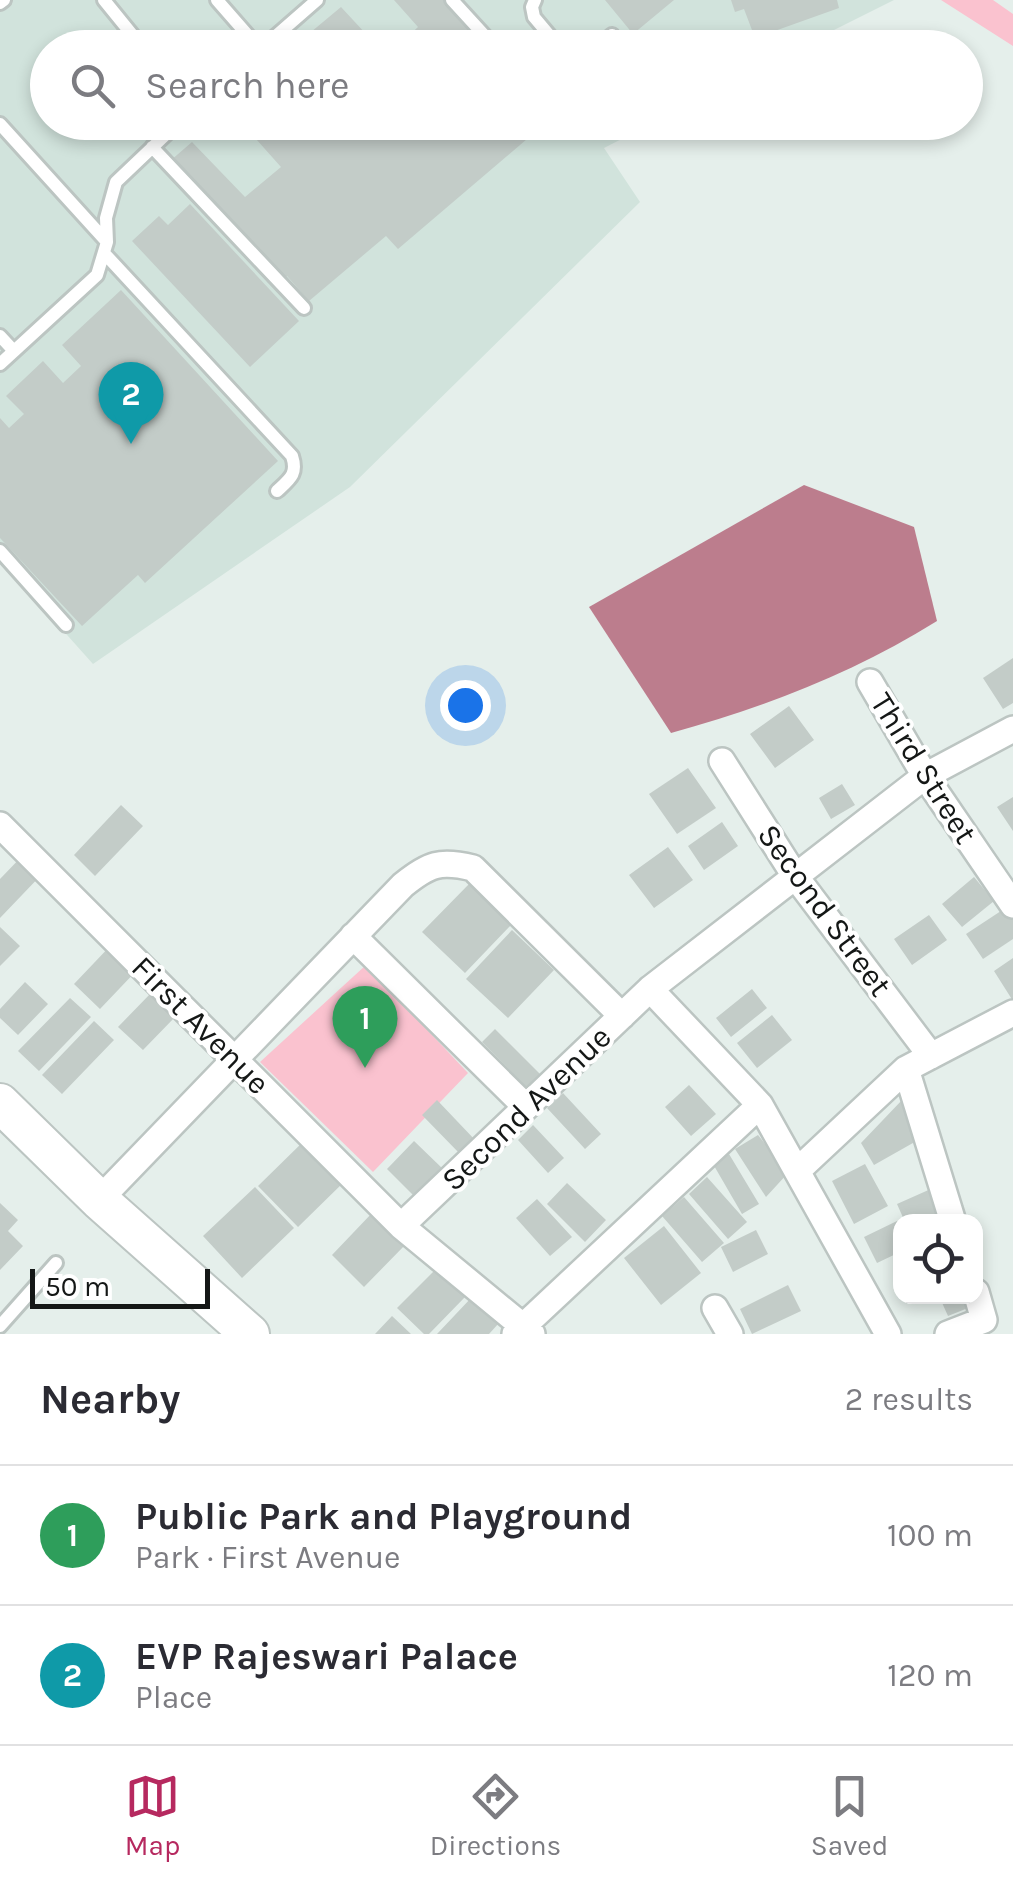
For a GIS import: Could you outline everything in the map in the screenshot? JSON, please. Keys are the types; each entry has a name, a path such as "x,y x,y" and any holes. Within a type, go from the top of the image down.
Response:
{"main road":[{"path":"0,1102 99,1200 250,1334"}],"street":[{"name":"Third Street","path":"870,682 925,776 1013,904"},
{"name":"Second Avenue","path":"401,1226 650,989 925,776 1013,729"},
{"name":"Second Street","path":"722,761 796,876 931,1056"},
{"name":"First Avenue","path":"0,825 401,1226 523,1331"},
{"path":"99,1200 402,884 422,869 447,862 474,868 622,1016"},
{"path":"352,936 526,1107"},
{"path":"650,989 760,1105 888,1334"},
{"path":"797,1171 906,1069 1013,1013"},
{"path":"906,1069 951,1214"},
{"path":"523,1331 760,1105"},
{"path":"715,1308 730,1334"},
{"path":"948,1334 986,1327"}],"lane":[{"path":"104,0 128,30"},
{"path":"217,0 244,30"},
{"path":"282,30 317,0"},
{"path":"452,0 480,30"},
{"path":"536,0 532,7 534,16 545,30"},
{"path":"0,124 292,456 296,467 293,477 277,491"},
{"path":"0,364 97,275 106,248 106,218 116,182 160,140"},
{"path":"152,147 304,308"},
{"path":"0,336 14,350"},
{"path":"0,551 66,625"},
{"path":"0,1326 56,1263"}],"shaded area":[{"path":"0,0 894,0 834,30 30,30 30,140 620,140 604,148 640,202 350,487 93,664 0,560"},
{"path":"941,0 993,0 1013,14 1013,46"},
{"path":"804,485 914,527 937,621 808,687 671,733 589,607"},
{"path":"366,965 468,1073 373,1172 260,1062"}],"building":[{"path":"394,0 446,0 474,30 415,30 418,27"},
{"path":"605,0 674,0 638,30 630,30"},
{"path":"731,0 837,0 839,8 777,30 752,30 744,9 735,12"},
{"path":"341,7 362,30 313,30"},
{"path":"257,140 526,140 398,249 386,236 309,301 287,276 283,280 170,161 192,142 245,197 281,167"},
{"path":"190,204 299,321 250,367 132,241 159,216 168,225"},
{"path":"121,290 278,461 145,583 138,575 82,626 0,538 0,418 9,428 24,414 6,396 43,361 63,383 81,366 62,345"},
{"path":"1013,658 1013,703 1003,709 983,678"},
{"path":"789,706 814,740 775,768 750,734"},
{"path":"688,768 716,808 677,834 649,794"},
{"path":"842,784 855,805 831,819 819,798"},
{"path":"1013,797 1013,831 997,807"},
{"path":"121,805 143,826 95,876 74,855"},
{"path":"722,822 738,846 704,870 688,846"},
{"path":"668,847 693,880 654,908 629,875"},
{"path":"25,853 44,872 0,918 0,879"},
{"path":"974,877 994,901 962,927 942,904"},
{"path":"469,884 511,925 465,973 422,932"},
{"path":"1007,907 1013,917 1013,939 983,959 966,934"},
{"path":"929,915 947,940 912,965 894,939"},
{"path":"0,927 20,946 0,966"},
{"path":"512,930 554,970 508,1018 466,979"},
{"path":"113,943 139,968 100,1009 74,984"},
{"path":"1013,958 1013,1001 994,971"},
{"path":"25,982 48,1004 18,1035 0,1018 0,1009"},
{"path":"752,989 767,1008 731,1037 716,1018"},
{"path":"151,993 176,1016 143,1050 118,1027"},
{"path":"70,998 91,1017 39,1071 18,1051"},
{"path":"772,1015 792,1040 757,1068 737,1043"},
{"path":"94,1021 114,1040 62,1094 42,1075"},
{"path":"495,1029 546,1080 532,1093 482,1042"},
{"path":"689,1085 716,1114 691,1136 665,1107"},
{"path":"563,1093 601,1134 585,1149 547,1108"},
{"path":"903,1099 920,1139 874,1165 861,1143"},
{"path":"437,1100 476,1141 461,1155 422,1115"},
{"path":"533,1125 564,1158 548,1173 518,1140"},
{"path":"758,1135 788,1173 766,1197 735,1149"},
{"path":"308,1137 346,1180 298,1227 258,1186"},
{"path":"414,1141 443,1169 415,1197 387,1169"},
{"path":"729,1154 759,1204 742,1214 713,1164"},
{"path":"865,1164 888,1206 854,1224 832,1181"},
{"path":"707,1177 747,1222 728,1239 689,1194"},
{"path":"567,1183 606,1220 585,1242 547,1204"},
{"path":"255,1187 294,1228 242,1278 203,1236"},
{"path":"933,1188 944,1214 901,1214 897,1204"},
{"path":"684,1197 724,1243 702,1262 662,1216"},
{"path":"537,1199 572,1237 550,1256 516,1218"},
{"path":"0,1203 18,1220 8,1231 23,1246 0,1270"},
{"path":"373,1212 406,1244 364,1287 332,1255"},
{"path":"893,1223 893,1255 877,1263 864,1237"},
{"path":"664,1226 701,1273 661,1305 624,1258"},
{"path":"756,1230 768,1254 733,1272 721,1247"},
{"path":"436,1269 465,1297 429,1334 424,1334 397,1308"},
{"path":"788,1285 801,1311 752,1334 740,1309"},
{"path":"472,1297 499,1323 489,1334 437,1334"},
{"path":"943,1304 973,1306 948,1316"},
{"path":"392,1316 411,1334 375,1334"}],"place":[{"name":"EVP Rajeswari Palace","path":"131,444"},
{"name":"Public Park and Playground","path":"365,1068"}]}
